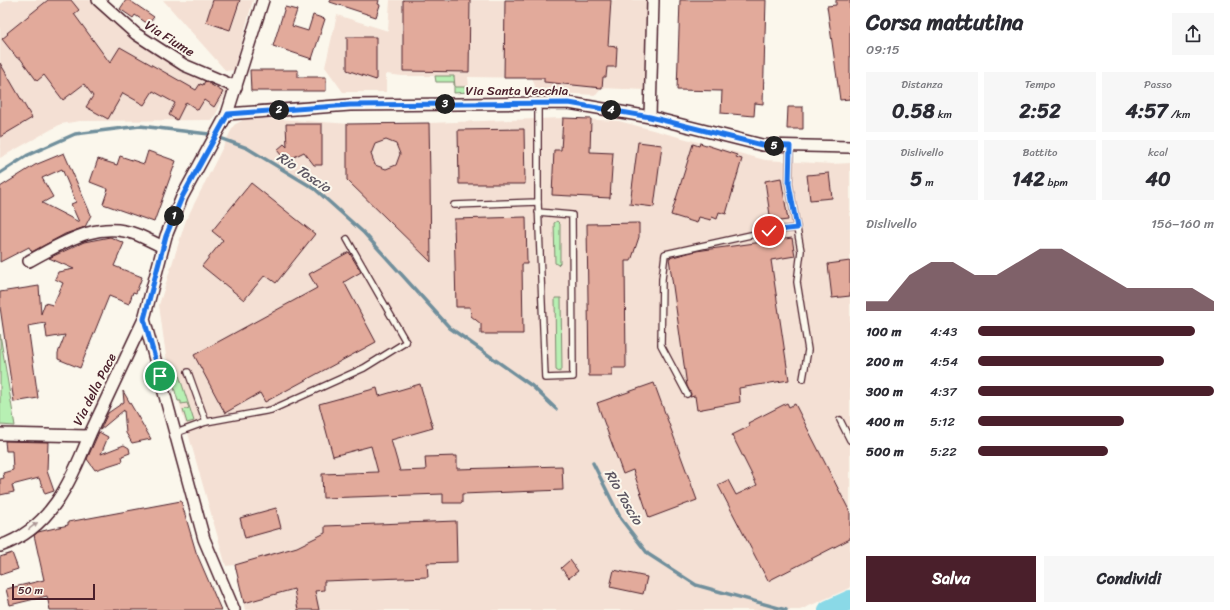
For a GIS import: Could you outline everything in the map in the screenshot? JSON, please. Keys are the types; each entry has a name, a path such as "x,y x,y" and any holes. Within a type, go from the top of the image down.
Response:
{"street":[{"name":"Via Fiume","path":"98,0 136,34 184,65 236,87"},
{"name":"Via della Pace","path":"0,434 89,436 144,319 163,247 182,197 228,114 263,0"},
{"path":"650,117 653,0"},
{"name":"Via Santa Vecchia","path":"228,114 350,105 569,103 650,117 762,145 850,147"},
{"path":"29,261 67,240 88,232 112,230 137,234 163,247"},
{"path":"144,319 204,539 234,610"},
{"path":"0,546 22,535 49,514 69,483 89,436"}],"lane":[{"path":"538,104 538,212 545,378 573,377 572,215 538,212"},
{"path":"790,146 789,184 801,251 797,282 808,350 803,379"},
{"path":"454,205 538,202"},
{"path":"687,394 661,346 662,279 665,254 769,231 797,228"},
{"path":"176,433 206,422 271,410 364,368 406,342 348,239"},
{"path":"188,372 206,422"},
{"path":"840,420 850,440"}],"shaded area":[{"path":"7,0 90,0 174,66 228,89 213,120 80,121 61,124 0,158 0,4"},
{"path":"163,0 253,0 234,70 226,71"},
{"path":"390,0 646,0 646,90 602,88 596,95 535,92 535,86 532,78 468,77 469,87 455,87 454,76 402,76 386,74 386,92 343,92 325,67 337,15 388,31"},
{"path":"248,117 351,124 429,123 563,118 619,121 765,160 832,164 850,163 850,588 800,610 245,610 235,565 226,566 166,356 159,305 186,220 234,125"}],"green space":[{"path":"435,76 454,76 455,87 469,87 469,92 454,93 454,82 436,82"},
{"path":"557,221 560,224 560,263 558,265 555,263 554,223"},
{"path":"555,298 561,298 562,370 559,372 556,370"},
{"path":"0,334 15,426 0,425"},
{"path":"176,366 194,421 187,423 183,410 189,408 187,403 181,404 181,401 178,401 169,371"}],"building":[{"path":"48,0 71,0 79,10 74,14 110,63 120,47 196,90 200,84 203,85 205,81 223,92 214,107 204,100 198,110 186,102 177,120 169,115 175,103 153,91 144,105 123,93 108,119 86,107 93,96 84,84 63,100 44,75 37,81 20,58 17,58 2,39 8,34 7,33"},
{"path":"126,0 129,0 154,17 148,24 135,15 133,18 120,9"},
{"path":"213,0 240,0 230,30 206,22"},
{"path":"330,0 379,0 378,4 380,5 376,17 330,2"},
{"path":"403,0 470,0 469,72 403,71"},
{"path":"505,0 611,0 608,46 617,47 616,67 607,67 606,77 603,77 602,88 544,82 544,78 504,78"},
{"path":"680,0 766,0 763,104 755,103 754,116 721,113 722,91 677,90"},
{"path":"836,0 850,0 850,99 840,100 827,6 836,5"},
{"path":"285,7 297,10 292,26 308,31 313,15 325,19 312,59 273,46"},
{"path":"347,37 376,37 376,80 347,70"},
{"path":"0,63 32,118 0,137"},
{"path":"250,70 298,70 298,77 326,77 326,91 251,91"},
{"path":"788,107 803,107 803,129 787,129"},
{"path":"563,118 591,119 590,152 613,153 610,198 552,195 554,150 561,150"},
{"path":"429,123 431,262 347,180 347,124","holes":["386,140 396,144 400,154 396,165 386,169 375,165 371,154 375,144"]},
{"path":"286,124 322,124 322,165 314,165 304,152 286,161 277,150 284,144 287,147"},
{"path":"524,129 525,184 459,184 458,130"},
{"path":"638,142 662,145 654,207 630,204"},
{"path":"700,143 737,155 736,157 742,159 726,214 719,212 717,219 712,217 711,220 699,217 697,223 671,215 693,144 699,146"},
{"path":"148,151 176,161 154,222 103,204 108,189 90,182 98,159 117,165 120,156 144,164"},
{"path":"64,153 91,215 85,227 65,234 32,252 29,247 0,262 0,187 35,165","holes":["62,169 76,202 71,204 79,222 42,203 53,197 42,178"]},
{"path":"829,173 832,198 810,200 807,175"},
{"path":"781,178 788,220 771,222 765,181"},
{"path":"251,183 315,234 276,283 265,275 244,300 202,266 223,240 212,231"},
{"path":"526,217 527,264 522,264 523,334 481,334 481,324 471,316 470,307 456,307 454,219"},
{"path":"639,223 639,237 631,261 625,261 626,368 612,368 612,376 589,376 587,224"},
{"path":"110,237 124,243 114,266 142,277 136,293 133,292 129,304 109,296 80,368 58,359 58,353 65,335 47,338 45,323 28,326 38,398 14,402 0,307 0,292 39,286 41,314 45,303 53,305 63,283 55,279 58,272 74,269 49,258 84,242"},
{"path":"792,238 795,256 771,260 789,380 739,388 740,402 697,410 695,396 690,397 691,394 687,386 669,258 696,251"},
{"path":"349,252 361,272 344,282 376,342 265,402 260,393 225,413 194,355 317,288 309,274"},
{"path":"850,261 850,296 832,298 828,264"},
{"path":"654,383 697,500 649,518 633,470 623,474 597,403"},
{"path":"420,384 433,428 391,440 400,471 426,470 425,457 457,456 457,469 562,466 563,490 462,494 462,503 443,503 443,494 323,498 322,474 378,472 371,446 333,456 319,404 377,388 379,396"},
{"path":"123,391 151,439 132,443 126,433 124,410 100,430 108,413 124,402"},
{"path":"787,403 789,407 795,404 850,512 850,539 768,581 718,485 728,480 736,495 757,485 732,435 750,426 748,423"},
{"path":"99,432 108,437 101,454 124,445 129,448 130,453 122,456 123,461 95,470 87,459"},
{"path":"5,441 48,442 47,471 54,491 45,494 39,478 12,485 14,492 0,495 0,479 4,478 3,473 13,470 12,451 6,451"},
{"path":"181,501 196,552 221,610 50,610 47,596 10,605 6,589 44,580 34,535 38,532 68,525 68,522"},
{"path":"276,508 281,528 245,538 240,518"},
{"path":"456,521 457,562 427,563 428,577 324,581 324,590 315,591 319,610 298,610 294,589 244,603 235,565 297,547 325,533 325,526"},
{"path":"12,553 18,569 0,575 0,557"},
{"path":"570,560 578,571 569,578 561,568"},
{"path":"614,570 647,577 643,594 610,587"}],"waterway":[{"name":"Rio Toscio","path":"0,173 28,155 75,134 140,126 209,134 247,148 315,189 364,233 450,328 532,386 556,409"},
{"name":"Rio Toscio","path":"593,463 621,519 648,554 696,585 786,610"},
{"path":"828,610 850,600"}],"route":[{"path":"160,376 144,319 166,236 182,197 228,114 350,105 569,103 650,117 762,145 790,146 789,184 797,228 769,231"}]}
